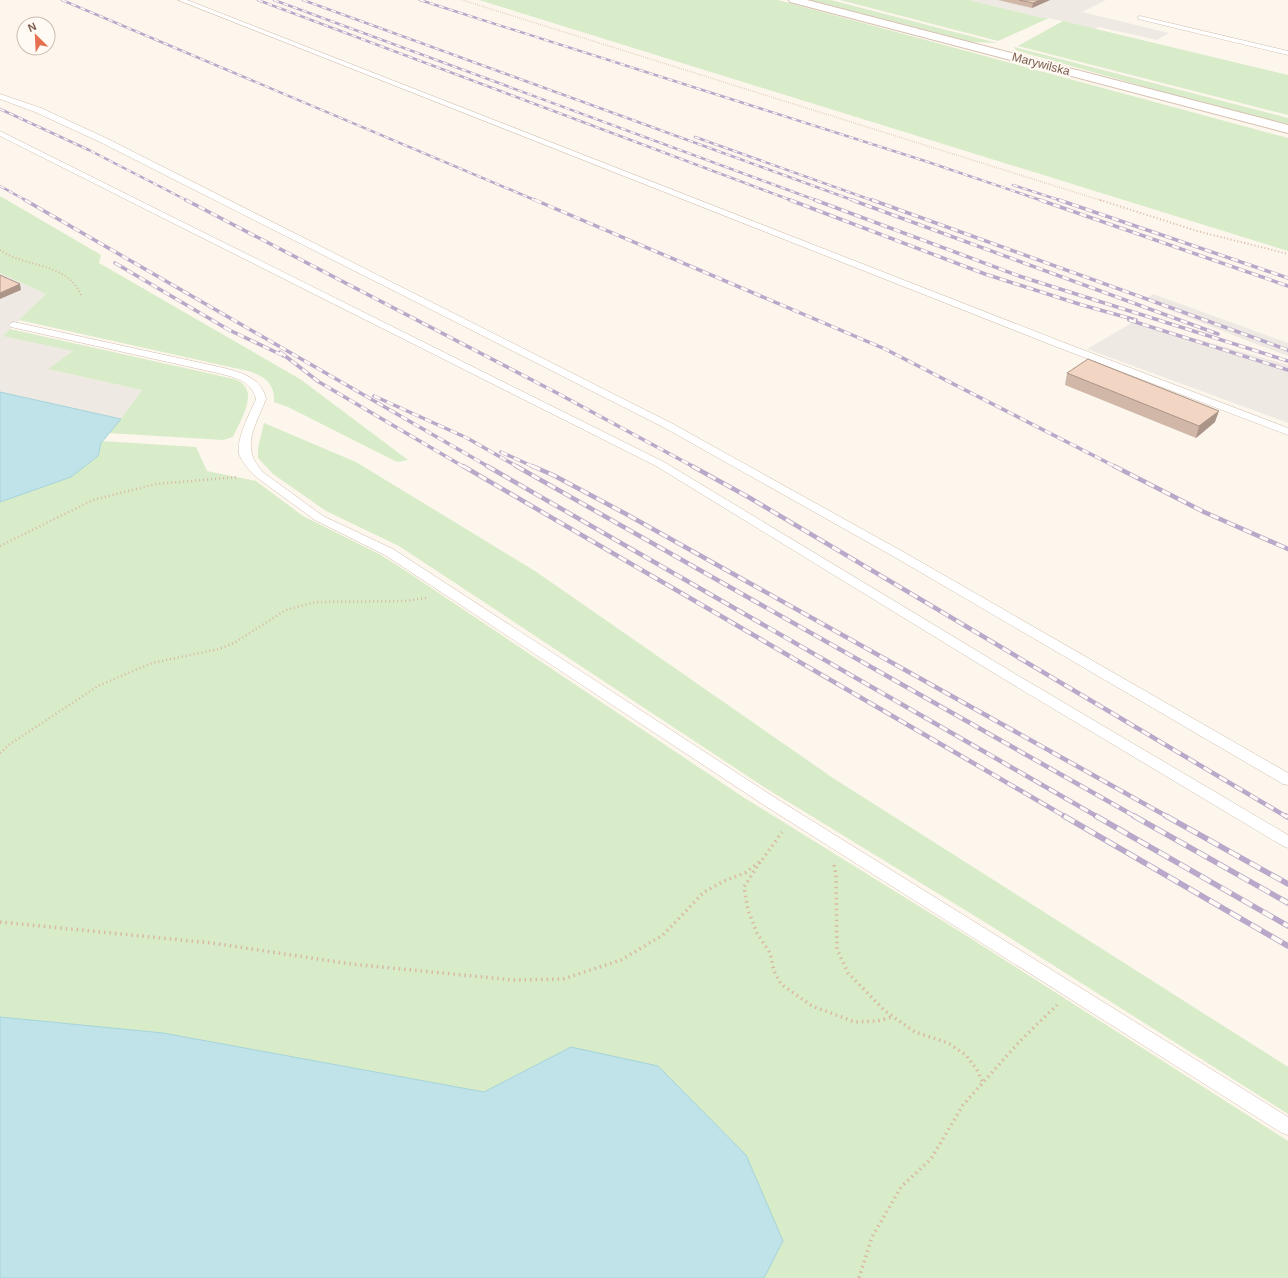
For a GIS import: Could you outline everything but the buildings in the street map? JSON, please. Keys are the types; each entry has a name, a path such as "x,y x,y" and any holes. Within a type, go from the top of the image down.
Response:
{"main road":[{"name":"Marywilska","path":"794,0 1288,129"}],"lane":[{"path":"181,0 1061,345 1288,432"},
{"path":"1140,18 1288,53"},
{"path":"0,96 38,110 103,140 669,426 749,469 874,540 1288,780"},
{"path":"0,133 660,464 1012,678 1288,842"},
{"path":"14,325 224,371 249,380 256,385 260,391 260,398 245,439 244,449 249,463 260,475 319,518 389,552 693,753 793,817 1288,1127"}],"path":[{"path":"462,0 1197,231 1288,254"},
{"path":"0,250 14,258 56,271 71,279 78,287 81,296"},
{"path":"0,546 93,500 156,484 260,475"},
{"path":"0,754 10,744 98,686 152,663 219,649 234,642 286,610 315,602 405,601 455,596"},
{"path":"793,817 744,888 748,910 757,933 770,953 774,971 781,984 812,1006 855,1022 877,1021 894,1017"},
{"path":"826,838 836,875 837,949 848,973 885,1011 914,1032 948,1043 966,1055 977,1070 983,1084"},
{"path":"0,922 212,943 351,964 497,979 563,979 621,960 663,935 704,892 724,881 745,873 762,860"},
{"path":"858,1278 872,1237 901,1187 932,1159 964,1105 1020,1041 1071,991"}],"shaded area":[{"path":"969,0 1106,0 1082,12 1169,33 1157,40 1099,27 1095,29 1049,18 1043,18"},
{"path":"0,273 46,294 4,335 74,351 48,369 142,390 121,419 0,392"},
{"path":"1153,294 1288,343 1288,356 1144,300"},
{"path":"1135,321 1288,365 1288,423 1087,349"}],"green space":[{"path":"479,0 778,0 1288,138 1288,251"},
{"path":"810,0 831,0 997,43 972,42"},
{"path":"840,0 969,0 1043,18 1049,18 998,41"},
{"path":"1063,21 1288,75 1288,115 1018,46"},
{"path":"1014,47 1288,118 1288,124 1167,93 1025,53 1016,50"},
{"path":"0,196 101,255 99,263 300,379 408,460 397,462 288,407 274,402 273,390 270,385 264,378 254,373 19,320 46,294 0,273"},
{"path":"10,329 234,379 242,384 247,390 247,405 233,437 223,440 108,433 121,419 142,390 48,369 73,351 3,336"},
{"path":"264,423 356,462 535,571 833,778 1288,1067 1288,1114 996,929 764,787 399,546 326,511 273,474 258,458 258,448"},
{"path":"102,441 196,447 207,471 256,481 303,516 381,555 743,797 967,936 1288,1141 1288,1278 764,1278 783,1241 571,1047 484,1092 163,1033 0,1017 0,502 71,477 98,456"}],"water":[{"path":"0,392 121,419 101,443 98,456 71,477 0,502"},
{"path":"0,1017 163,1033 484,1092 571,1047 658,1066 746,1155 783,1241 764,1278 0,1278"}],"railway":[{"path":"62,0 537,201"},
{"path":"258,0 793,201"},
{"path":"274,0 818,201"},
{"path":"303,0 855,201"},
{"path":"420,0 925,161 1043,201"},
{"path":"0,109 89,150 188,201"},
{"path":"695,137 874,201"},
{"path":"1013,185 1060,200"},
{"path":"0,186 27,201"},
{"path":"25,200 489,467"},
{"path":"186,200 557,393 694,467"},
{"path":"535,200 885,349 1116,467"},
{"path":"790,200 985,274 1082,305 1136,320"},
{"path":"815,200 1022,277 1288,361"},
{"path":"852,200 1218,334"},
{"path":"872,200 1288,350"},
{"path":"1040,200 1288,286"},
{"path":"1060,200 1288,278"},
{"path":"115,263 228,329"},
{"path":"1129,320 1288,370"},
{"path":"228,329 284,356"},
{"path":"280,352 319,382 464,467"},
{"path":"374,396 467,438 518,467"},
{"path":"501,452 534,467"},
{"path":"463,466 1066,817"},
{"path":"487,466 1098,817"},
{"path":"516,466 1136,817"},
{"path":"532,466 553,475 626,514 1168,817"},
{"path":"692,466 750,498 1287,817"},
{"path":"1114,466 1204,512 1288,549"},
{"path":"1064,816 1288,946"},
{"path":"1096,816 1288,926"},
{"path":"1134,816 1288,903"},
{"path":"1166,816 1288,884"}]}
